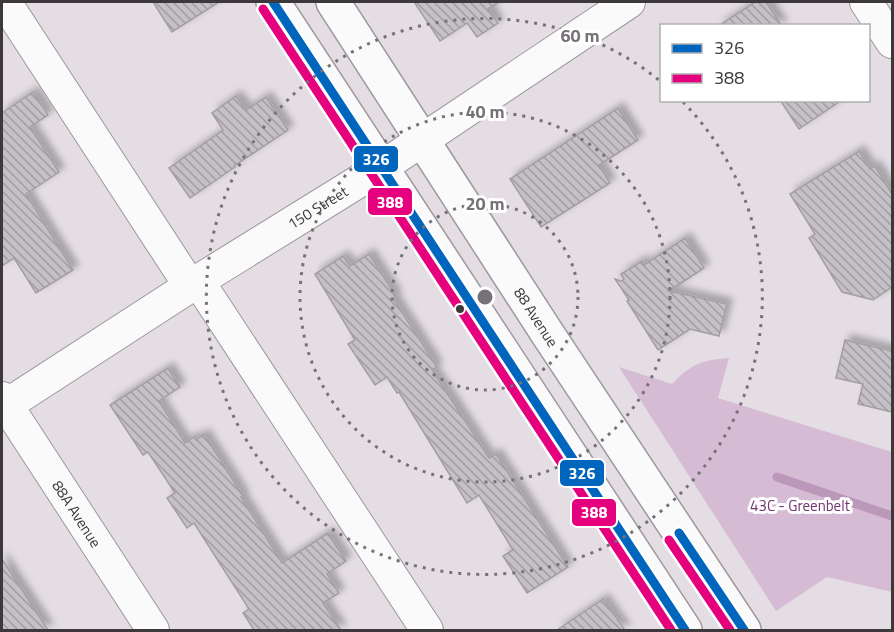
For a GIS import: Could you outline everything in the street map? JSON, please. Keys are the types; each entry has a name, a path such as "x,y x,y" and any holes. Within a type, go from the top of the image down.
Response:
{"main road":[{"path":"273,2 685,630"},
{"name":"88 Avenue","path":"333,2 554,343 744,630"}],"street":[{"path":"5,2 427,630"},
{"name":"150 Street","path":"3,403 382,167 629,2"},
{"path":"866,2 892,42"},
{"name":"88A Avenue","path":"3,403 153,630"}],"green space":[{"name":"43C - Greenbelt","path":"729,358 718,398 892,452 892,592 827,577 776,611 619,367 672,384 698,364"}],"building":[{"path":"153,2 219,2 172,32"},
{"path":"414,2 499,2 488,9 498,23 477,37 467,23 440,41"},
{"path":"755,2 766,2 781,24 721,24"},
{"path":"33,92 48,115 30,127 59,172 26,194 73,270 36,293 14,258 2,266 2,113"},
{"path":"236,96 246,110 266,97 288,130 190,198 169,168 223,130 212,113"},
{"path":"781,102 839,102 799,129"},
{"path":"618,108 638,140 599,165 610,183 541,227 510,179"},
{"path":"859,151 870,169 875,166 892,194 892,287 873,300 842,292 809,238 815,234 790,194"},
{"path":"685,238 704,268 669,291 727,304 719,336 690,329 658,350 615,279 621,281 624,279 621,274 642,261 644,265"},
{"path":"369,254 396,296 393,298 437,367 432,370 489,458 496,454 568,567 527,593 503,556 513,550 479,495 467,503 399,392 397,393 387,377 375,385 348,344 355,340 315,274 343,256 350,266"},
{"path":"845,340 892,351 892,412 858,404 863,384 836,378"},
{"path":"168,368 180,387 159,401 185,443 194,437 196,440 204,434 282,563 328,533 346,561 327,574 339,593 323,603 341,630 254,630 243,613 249,609 194,523 187,528 167,498 175,493 148,452 143,455 110,405"},
{"path":"2,559 48,630 2,630"},
{"path":"603,599 625,630 557,630"}],"waterway":[{"path":"777,477 892,516"}],"transit line":[{"name":"326","path":"273,2 685,630"},
{"name":"388","path":"263,9 671,630"},
{"name":"326","path":"679,533 744,630"},
{"name":"388","path":"669,540 730,630"}]}
